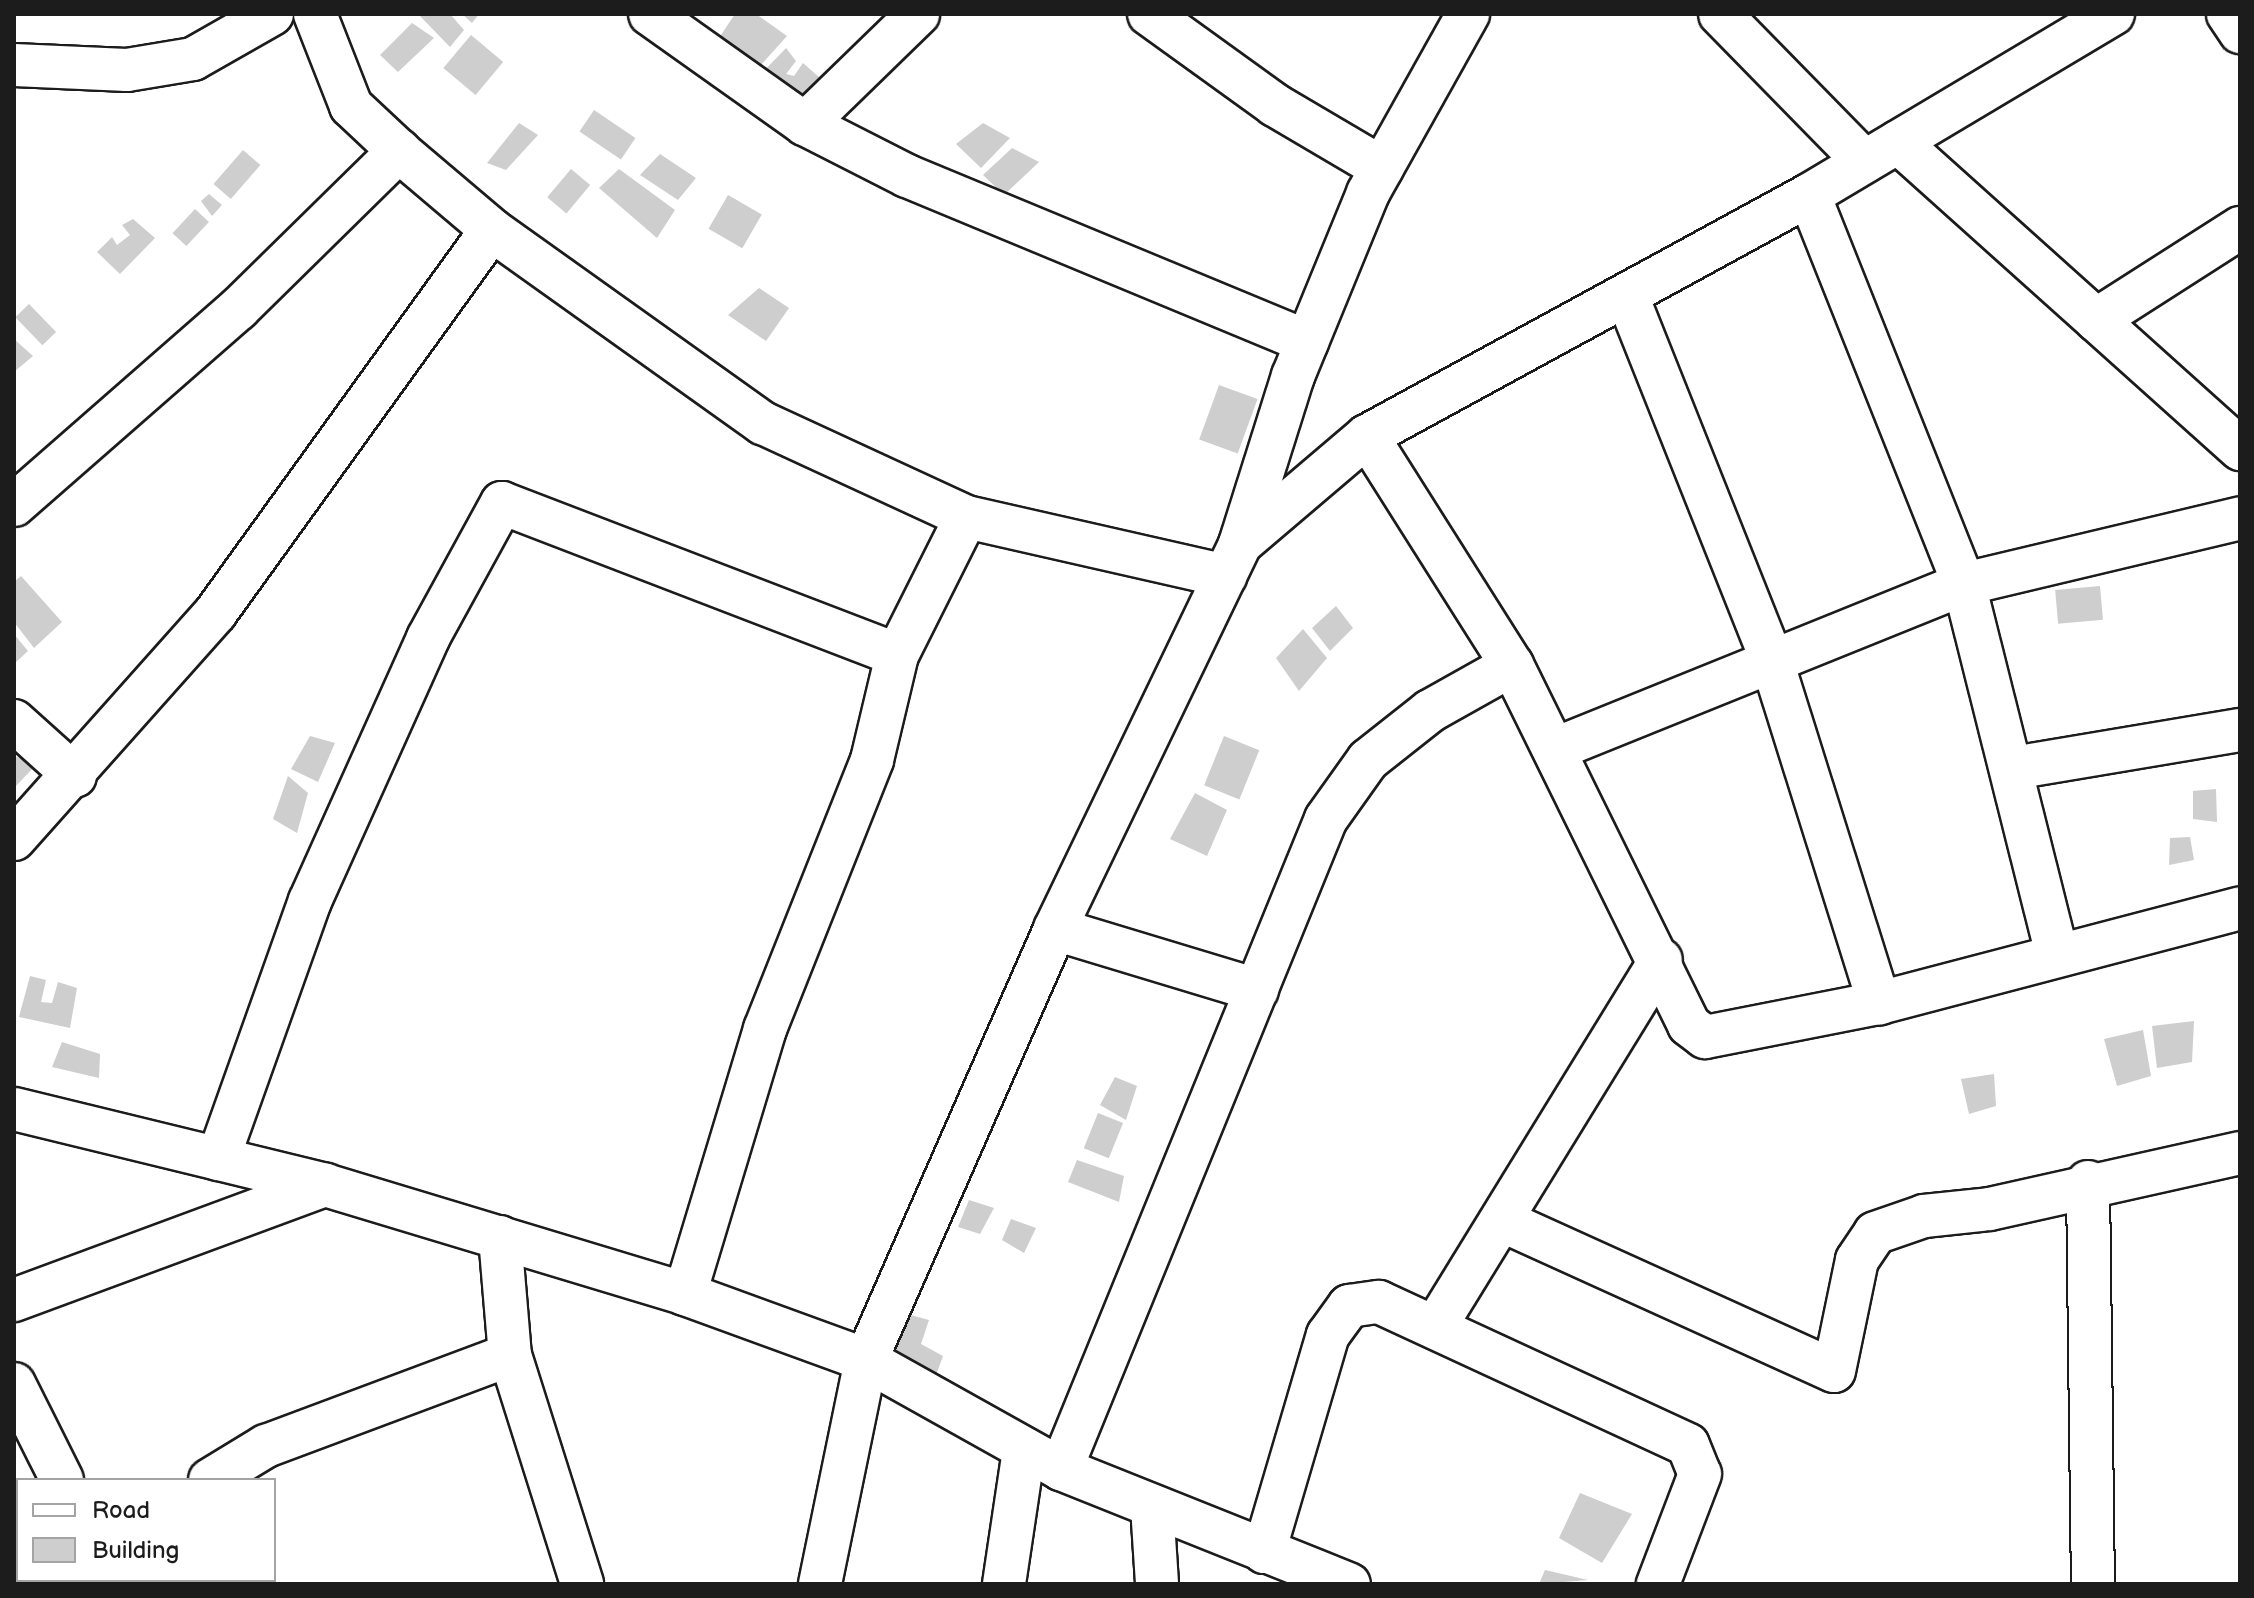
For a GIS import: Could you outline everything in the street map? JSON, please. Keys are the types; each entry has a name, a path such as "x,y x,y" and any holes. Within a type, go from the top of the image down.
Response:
{"street":[{"path":"14,65 127,70 193,59 272,14"},
{"path":"315,14 351,106 399,151 492,230 763,423 966,517 1233,560"},
{"path":"650,14 805,124 907,176 1307,342"},
{"path":"805,124 918,14"},
{"path":"1149,14 1275,105 1382,168"},
{"path":"820,1584 866,1360 1055,929 1233,560 1307,342 1382,168 1468,14"},
{"path":"1720,14 1881,151 2096,320 2240,449"},
{"path":"1233,560 1367,436 1809,195 2113,14"},
{"path":"2228,14 2240,32"},
{"path":"14,505 238,309 399,151"},
{"path":"1809,195 1964,584 2013,768 2057,955"},
{"path":"2096,320 2240,228"},
{"path":"14,839 75,776 216,612 492,230"},
{"path":"1627,296 1771,658 1879,1003"},
{"path":"1367,436 1512,665 1661,960 1689,1025 1705,1037 1879,1003 2240,908"},
{"path":"218,1159 310,901 428,638 502,503 897,655"},
{"path":"685,1294 765,1029 872,760 897,655 966,517"},
{"path":"1555,749 1771,658 1964,584 2240,518"},
{"path":"1061,1469 1326,819 1368,760 1430,711 1512,665"},
{"path":"14,721 75,776"},
{"path":"2013,768 2240,730"},
{"path":"1055,929 1257,990"},
{"path":"1435,1327 1661,960"},
{"path":"14,1109 325,1185 685,1294 866,1360 1061,1469 1349,1584"},
{"path":"1503,1221 1834,1371 1857,1260 1875,1233 2088,1182 2240,1153"},
{"path":"2088,1182 2093,1584"},
{"path":"14,1300 325,1185"},
{"path":"500,1237 510,1355 582,1584"},
{"path":"1264,1552 1338,1315 1362,1301 1379,1302 1688,1445 1700,1474 1658,1584"},
{"path":"213,1478 266,1446 510,1355"},
{"path":"14,1384 61,1478"},
{"path":"1004,1584 1024,1450"},
{"path":"1152,1506 1157,1584"}],"building":[{"path":"418,14 450,14 464,30 450,47"},
{"path":"462,14 479,14 472,23"},
{"path":"735,14 756,14 787,36 760,66 719,38"},
{"path":"412,23 434,38 398,72 380,55"},
{"path":"471,35 503,62 476,95 443,68"},
{"path":"786,48 796,61 786,74 794,76 803,63 820,78 800,110 761,74"},
{"path":"594,110 635,138 621,160 579,132"},
{"path":"519,123 538,135 506,170 487,163"},
{"path":"983,123 1010,138 981,168 956,144"},
{"path":"1012,148 1039,162 1004,195 983,175"},
{"path":"243,150 260,165 231,199 213,184"},
{"path":"660,154 696,178 678,200 640,175"},
{"path":"571,169 590,185 566,213 547,197"},
{"path":"619,169 675,210 657,238 599,188"},
{"path":"209,194 222,205 212,216 201,201"},
{"path":"728,195 762,214 742,248 708,229"},
{"path":"195,209 209,222 186,246 172,233"},
{"path":"133,219 155,238 120,274 97,252 112,237 117,245 130,235 122,225"},
{"path":"759,288 789,308 766,341 728,315"},
{"path":"29,304 56,332 42,345 15,317"},
{"path":"14,339 33,356 14,372"},
{"path":"1219,385 1258,399 1238,454 1199,440"},
{"path":"21,576 62,622 34,648 14,622 14,582"},
{"path":"2100,586 2103,620 2058,624 2055,590"},
{"path":"1336,606 1353,628 1330,651 1312,628"},
{"path":"1303,629 1327,658 1299,691 1276,658"},
{"path":"14,634 28,651 14,664"},
{"path":"310,736 335,743 318,782 291,769"},
{"path":"1224,736 1259,750 1239,799 1204,785"},
{"path":"14,756 37,764 14,788"},
{"path":"288,776 308,793 297,833 273,819"},
{"path":"2216,789 2217,822 2193,819 2193,791"},
{"path":"1195,793 1227,810 1207,856 1170,839"},
{"path":"2190,837 2194,860 2169,865 2170,838"},
{"path":"30,976 46,980 41,1002 52,1003 58,982 77,988 70,1028 19,1017"},
{"path":"2194,1021 2192,1062 2157,1068 2152,1026"},
{"path":"2143,1030 2151,1076 2117,1086 2104,1039"},
{"path":"62,1042 100,1054 99,1078 52,1067"},
{"path":"1994,1074 1996,1106 1969,1114 1961,1079"},
{"path":"1115,1077 1137,1086 1126,1120 1100,1105"},
{"path":"1098,1113 1123,1123 1109,1158 1084,1148"},
{"path":"1077,1160 1124,1176 1119,1202 1068,1182"},
{"path":"969,1200 994,1208 980,1234 958,1227"},
{"path":"1011,1219 1036,1228 1024,1253 1002,1240"},
{"path":"907,1314 929,1320 921,1344 943,1356 935,1378 886,1357"},
{"path":"1580,1493 1632,1514 1602,1563 1559,1538"},
{"path":"1545,1570 1588,1580 1539,1584"}]}
